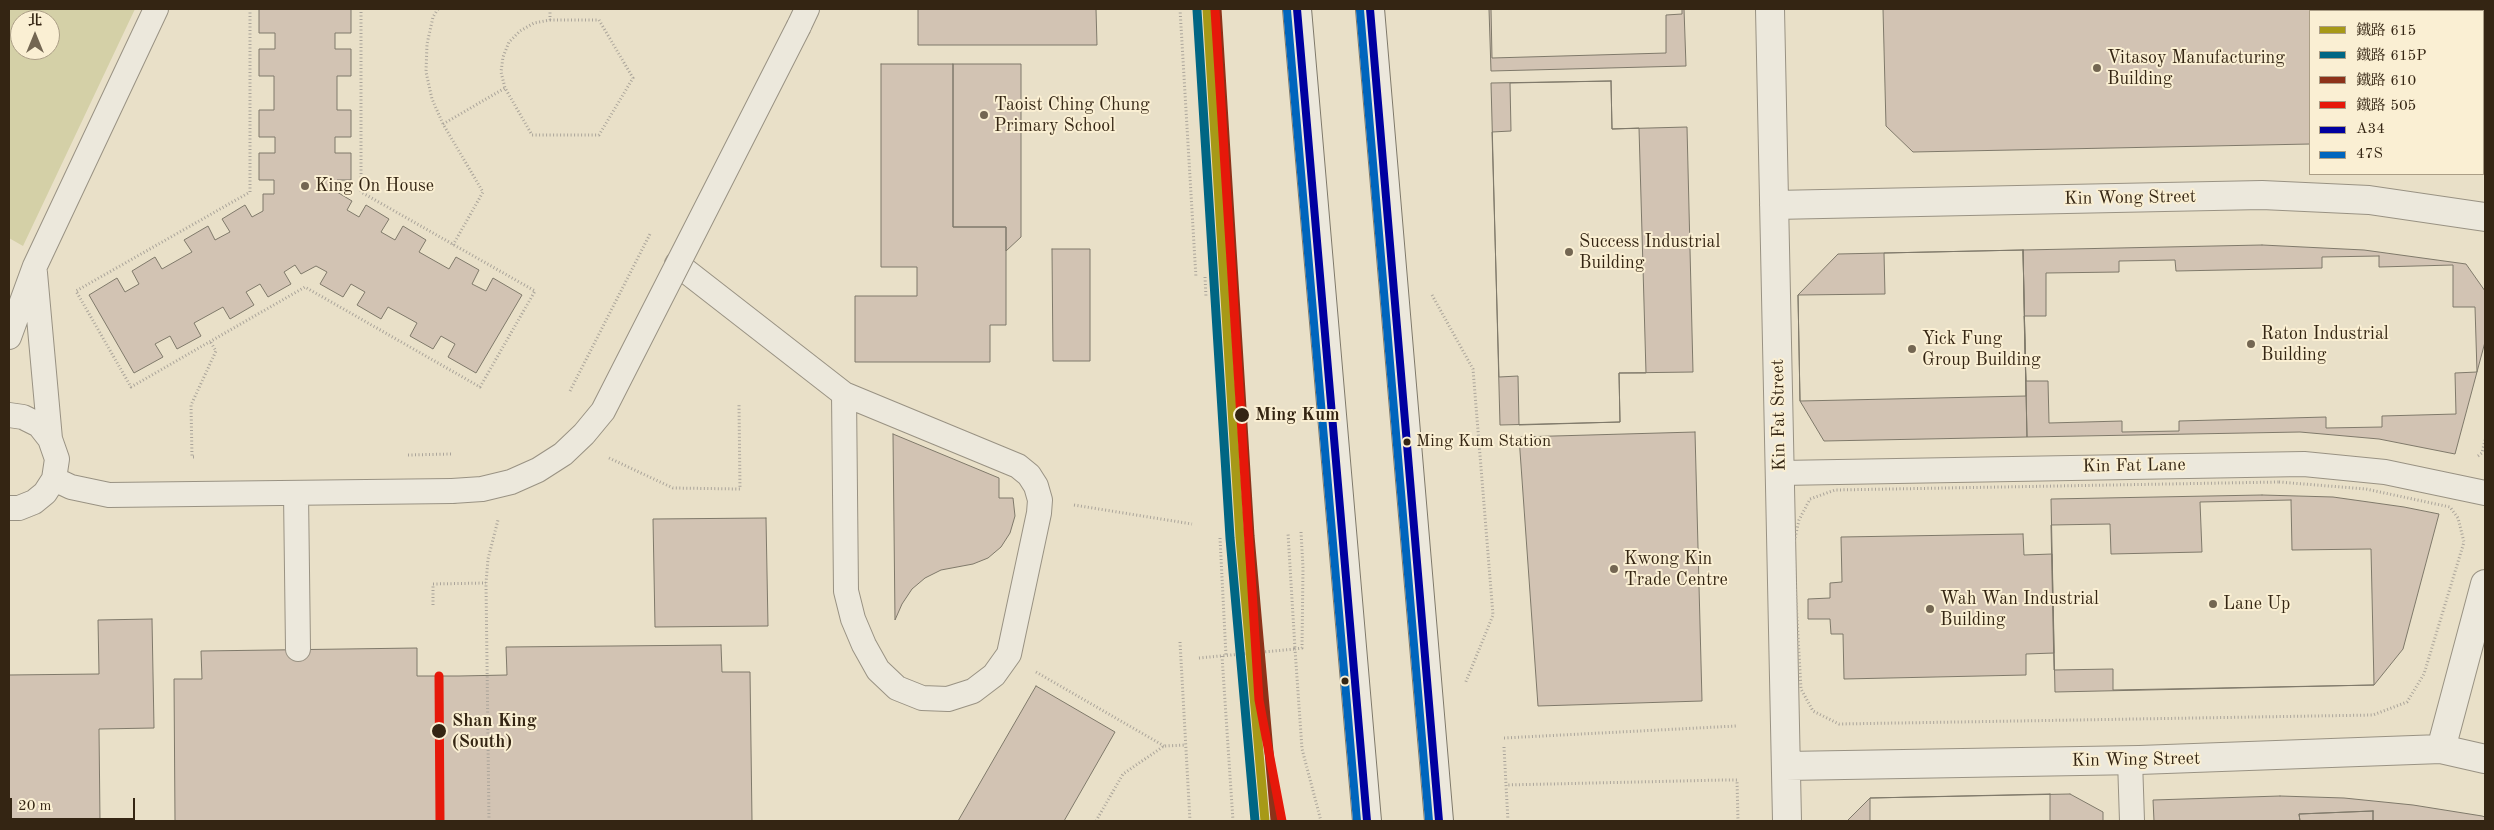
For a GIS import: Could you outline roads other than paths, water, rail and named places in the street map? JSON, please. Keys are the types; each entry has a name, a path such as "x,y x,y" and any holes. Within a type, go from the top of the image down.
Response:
{"street":[{"path":"1297,9 1367,821"},
{"path":"1370,9 1440,821"},
{"name":"Kin Fat Street","path":"1770,9 1787,821"},
{"name":"Kin Wong Street","path":"1774,206 2262,195 2370,200 2485,217"},
{"path":"2441,749 2485,584"},
{"name":"Kin Wing Street","path":"1786,766 2130,760 2441,749 2485,759"}],"lane":[{"path":"9,337 35,266 156,9"},
{"path":"54,480 71,487 109,496 452,491 482,489 520,478 538,470 562,454 584,434 602,411 803,17"},
{"path":"677,264 844,394 1018,466 1029,475 1036,486 1040,500 1039,513 1009,654 994,675 974,691 948,699 922,698 897,688 878,670 864,645 853,619 846,591 844,394"},
{"path":"9,508 19,508 34,502 45,493 54,480 57,459 50,439 35,266"},
{"path":"9,415 23,417 39,425 50,439"},
{"name":"Kin Fat Lane","path":"1780,473 2304,464 2385,472 2485,493"},
{"path":"296,493 298,650"},
{"path":"2130,760 2132,821"}],"rail line":[{"name":"615","path":"1207,9 1240,537 1265,821"},
{"name":"610","path":"1217,9 1250,536 1275,820"},
{"name":"615P","path":"1197,10 1230,538 1255,821"},
{"name":"505","path":"1215,10 1259,700 1282,821"},
{"name":"505","path":"439,676 440,821"}],"place":[{"name":"Vitasoy Manufacturing Building","path":"2097,68"},
{"name":"Taoist Ching Chung Primary School","path":"984,115"},
{"name":"King On House","path":"305,186"},
{"name":"Success Industrial Building","path":"1569,252"},
{"name":"Raton Industrial Building","path":"2251,344"},
{"name":"Yick Fung Group Building","path":"1912,349"},
{"name":"Ming Kum","path":"1242,415"},
{"name":"Ming Kum Station","path":"1407,442"},
{"name":"Kwong Kin Trade Centre","path":"1614,569"},
{"name":"Lane Up","path":"2213,604"},
{"name":"Wah Wan Industrial Building","path":"1930,609"},
{"name":"Shan King (South)","path":"439,731"}]}
